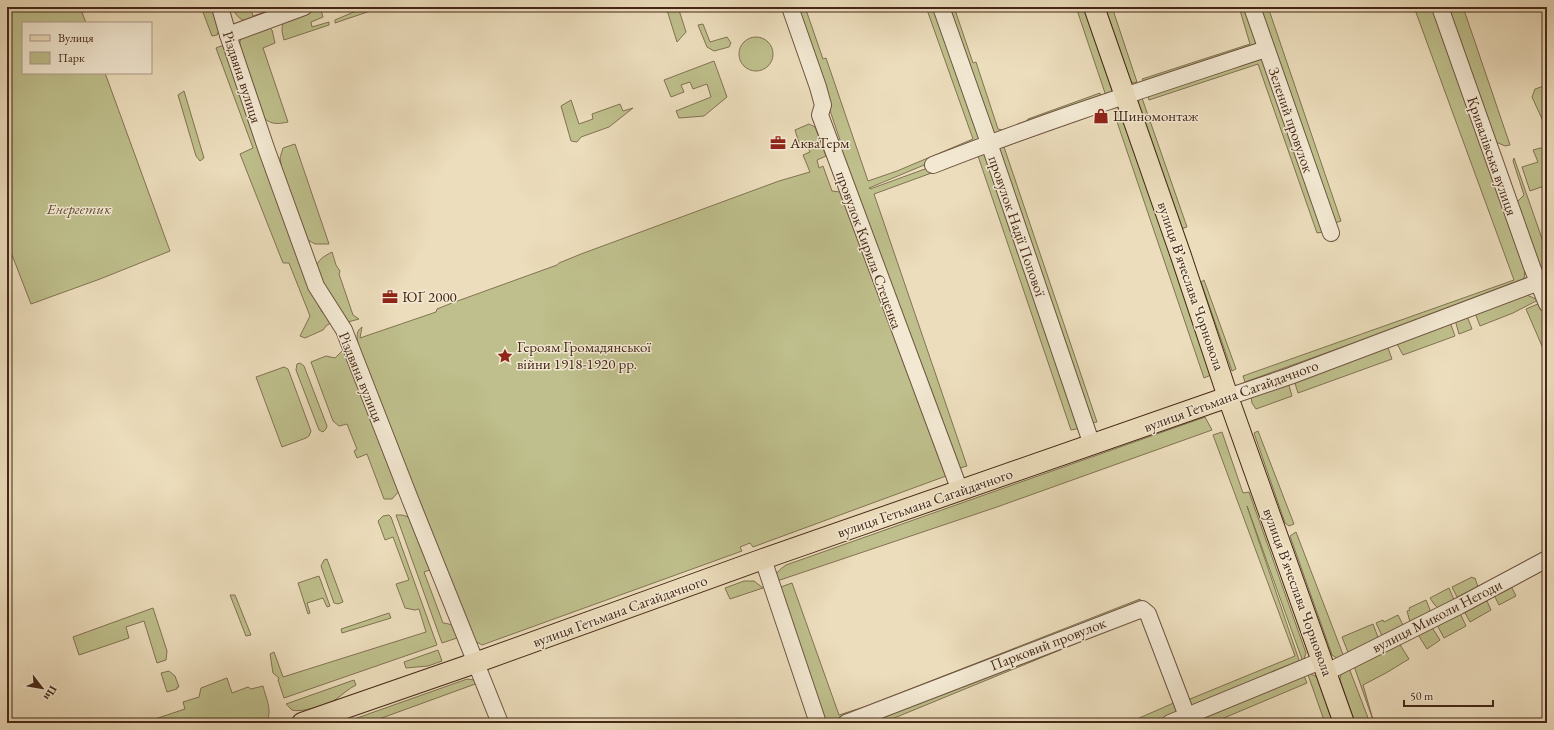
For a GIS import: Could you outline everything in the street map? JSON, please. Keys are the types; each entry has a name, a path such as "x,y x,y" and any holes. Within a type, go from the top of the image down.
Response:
{"main road":[{"name":"вулиця Вʼячеслава Чорновола","path":"1094,7 1179,249 1228,397 1325,666 1344,723"},
{"name":"вулиця Гетьмана Сагайдачного","path":"302,723 475,663 763,559 1228,397"}],"street":[{"name":"Різдвяна вулиця","path":"220,7 266,148 316,286 344,330 500,723"},
{"path":"228,35 304,7"},
{"name":"провулок Кирила Стеценка","path":"790,7 820,93 823,105 820,115 960,491"},
{"name":"провулок Надії Попової","path":"941,7 1092,445"},
{"name":"Зелений провулок","path":"1252,7 1331,232"},
{"name":"Кривалівська вулиця","path":"1440,7 1542,281 1547,304"},
{"path":"933,165 989,143 1266,49"},
{"name":"вулиця Гетьмана Сагайдачного","path":"1228,397 1290,376 1542,281"},
{"path":"763,559 818,723"},
{"name":"вулиця Миколи Негоди","path":"1170,723 1325,666 1459,606 1547,559"},
{"name":"Парковий провулок","path":"846,723 1142,609 1148,614 1187,716"}],"green space":[{"name":"Енергетик","path":"7,7 80,7 86,22 22,22 22,74 105,74 170,251 100,279 31,304 7,242"},
{"path":"201,7 214,7 219,30 217,35 212,36"},
{"path":"232,7 250,7 253,16 280,7 291,7 247,21 239,18"},
{"path":"320,7 323,17 311,22 312,27 329,22 329,25 284,40 282,27 286,19"},
{"path":"354,7 382,7 335,23 335,20 356,11"},
{"path":"666,7 678,7 686,32 677,42"},
{"path":"795,7 805,7 823,59 826,58 868,181 897,171 973,139 926,7 937,7 981,136 977,143 869,188 870,189 977,150 985,150 1081,428 1071,430 978,156 874,194 967,466 960,468 956,466 841,153 842,146"},
{"path":"944,7 954,7 973,63 976,62 998,129 1002,130 1026,122 1028,119 1100,93 1102,101 992,136"},
{"path":"1076,7 1084,7 1114,96 1107,99"},
{"path":"1105,7 1112,7 1137,82 1134,83 1130,81"},
{"path":"1239,7 1248,7 1258,43 1144,82 1142,79 1250,44"},
{"path":"1256,7 1268,7 1341,221 1335,223"},
{"path":"1414,7 1434,7 1525,267 1524,280 1516,285 1245,382 1243,376 1514,280"},
{"path":"1445,7 1463,7 1510,145 1505,146 1496,142"},
{"path":"703,24 710,42 727,37 731,43 729,47 714,51 707,47 698,25"},
{"path":"270,28 272,30 275,43 263,48 288,122 272,123 264,118 243,66 240,46 241,38"},
{"path":"756,37 768,42 773,54 768,66 756,71 744,66 739,54 744,42"},
{"path":"221,46 224,47 313,294 322,312 332,322 323,330 305,338 300,336 310,316 289,263 283,263 240,154 253,148 216,48"},
{"path":"1262,58 1323,232 1317,233 1258,64 1149,100 1147,93"},
{"path":"714,61 727,97 704,116 679,118 676,111 711,97 707,84 693,89 690,82 681,85 684,92 671,97 664,80"},
{"path":"1547,85 1547,119 1543,121 1532,97 1535,89"},
{"path":"184,91 204,158 200,161 196,156 178,95"},
{"path":"1142,98 1187,227 1181,229 1138,105 1139,99"},
{"path":"571,100 579,124 593,119 592,114 620,104 623,111 633,108 609,127 581,137 577,142 571,141 561,106"},
{"path":"1119,105 1211,375 1204,378 1112,107"},
{"path":"1094,114 1004,147 1097,422 1090,423 997,146"},
{"path":"809,124 815,127 826,156 817,160 819,168 823,166 832,191 840,192 845,196 946,476 753,547 750,543 740,547 742,551 482,645 473,640 359,349 357,337 358,331 362,327 360,338 436,312 437,309 452,303 557,265 581,254 779,181 810,172 803,155 810,152 805,141 799,143 795,130"},
{"path":"295,144 329,244 315,244 308,240 282,170 280,158 283,148"},
{"path":"1540,148 1547,149 1547,185 1530,191 1522,167 1538,162 1533,150"},
{"path":"1514,158 1547,253 1547,271 1542,270 1537,265 1515,205 1524,195 1513,161"},
{"path":"332,252 336,265 340,271 339,274 353,315 359,319 348,322 315,270 321,259"},
{"path":"1204,280 1236,369 1232,371 1201,282"},
{"path":"1527,295 1538,300 1513,313 1480,326 1475,313"},
{"path":"1540,303 1547,322 1547,352 1545,353 1526,309"},
{"path":"1467,316 1472,329 1459,334 1455,320"},
{"path":"1450,322 1455,336 1403,355 1396,342"},
{"path":"1387,345 1392,359 1298,393 1294,380"},
{"path":"343,350 400,490 392,499 384,499 367,454 357,458 354,451 357,449 347,424 339,426 333,421 311,362 326,356 335,358"},
{"path":"300,363 304,366 327,426 323,432 319,430 296,370 297,364"},
{"path":"284,367 288,369 311,431 309,436 306,438 282,447 256,377"},
{"path":"1288,382 1292,396 1256,409 1252,403 1251,396"},
{"path":"1205,417 1212,430 997,507 774,582 775,576 781,568 786,565"},
{"path":"1258,431 1294,524 1289,526 1285,523 1254,433"},
{"path":"1222,432 1243,493 1249,492 1306,653 1303,662 1247,506 1300,663 1196,707 1189,706 1182,695 1190,699 1295,656 1213,435"},
{"path":"389,515 437,645 284,698 278,680 279,678 273,673 270,654 274,652 283,677 426,632 419,609 415,610 405,608 396,584 409,580 393,537 385,540 378,521 383,516"},
{"path":"396,515 409,517 431,566 430,570 424,572 443,623 450,624 454,627 460,637 442,643"},
{"path":"1296,532 1344,657 1338,659 1332,655 1290,536"},
{"path":"327,559 343,602 338,604 334,603 321,566 324,560"},
{"path":"319,576 330,606 327,607 323,598 307,603 310,613 308,614 298,583"},
{"path":"1472,577 1475,578 1479,590 1459,600 1452,587"},
{"path":"744,581 754,581 763,588 730,599 725,588"},
{"path":"792,583 839,715 867,706 1140,599 1142,603 842,721 824,723 778,588"},
{"path":"1510,584 1516,596 1499,605 1493,593"},
{"path":"1449,588 1455,602 1439,609 1430,598"},
{"path":"230,595 235,595 251,635 246,636"},
{"path":"1483,599 1487,601 1491,610 1470,622 1463,609"},
{"path":"1426,600 1430,610 1429,612 1410,622 1407,611 1410,610 1409,608"},
{"path":"153,608 167,651 166,660 157,663 144,621 126,627 129,638 79,655 73,637"},
{"path":"1459,611 1466,626 1444,638 1436,623"},
{"path":"389,613 391,618 342,633 341,629"},
{"path":"1398,615 1403,625 1383,638 1376,623 1383,620 1384,622"},
{"path":"1143,616 882,723 857,723"},
{"path":"1373,624 1379,640 1349,655 1342,637"},
{"path":"1431,626 1440,640 1427,649 1417,633"},
{"path":"1399,643 1409,659 1363,685 1374,723 1354,666"},
{"path":"438,650 442,661 428,666 406,668 404,662"},
{"path":"1349,668 1370,723 1355,723 1340,680 1344,671"},
{"path":"169,671 175,676 179,687 167,692 161,673"},
{"path":"1307,672 1317,677 1333,723 1325,723"},
{"path":"1303,673 1307,683 1212,723 1183,723"},
{"path":"227,678 232,693 248,687 251,689 263,686 269,710 266,723 143,723 185,709 183,702 199,697 201,688"},
{"path":"467,679 474,680 478,683 368,723 343,723"},
{"path":"354,680 356,685 335,700 326,704 296,711 292,710 286,704"},
{"path":"1178,701 1180,714 1157,723 1128,723"}],"place":[{"name":"Шиномонтаж","path":"1101,116"},
{"name":"АкваТерм","path":"778,143"},
{"name":"ЮҐ 2000","path":"390,297"},
{"name":"Героям Громадянської війни 1918-1920 рр.","path":"505,356"}]}
